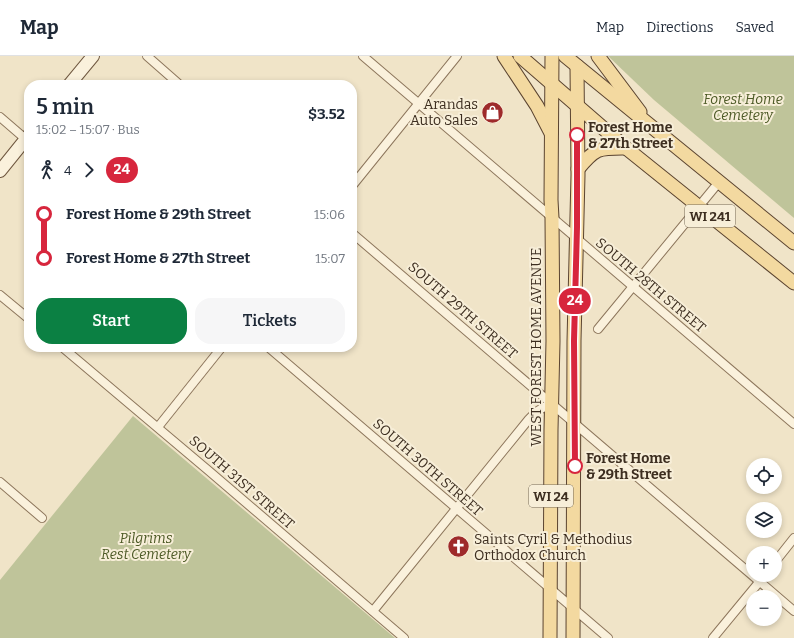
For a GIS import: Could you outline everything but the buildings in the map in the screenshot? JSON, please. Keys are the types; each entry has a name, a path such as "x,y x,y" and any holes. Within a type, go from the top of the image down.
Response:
{"main road":[{"path":"73,80 93,56"},
{"path":"504,56 537,106 552,134"},
{"path":"520,56 553,85"},
{"name":"WEST FOREST HOME AVENUE","path":"550,638 551,403 553,341 551,200 553,85 552,56"},
{"name":"WI 241","path":"566,56 576,61 654,129 794,243"},
{"path":"598,56 654,129"},
{"name":"WI 24","path":"573,638 574,341 578,169 576,61"},
{"name":"WI 241","path":"553,85 626,148 794,284"},
{"path":"0,171 24,143"},
{"path":"578,169 591,154 597,150 604,148 626,148"}],"street":[{"path":"147,56 174,80"},
{"name":"SOUTH 28TH STREET","path":"363,56 794,424"},
{"path":"357,180 457,56"},
{"path":"0,117 24,135"},
{"path":"598,329 719,182"},
{"name":"SOUTH 29TH STREET","path":"357,236 574,423 746,565"},
{"path":"0,295 24,315"},
{"name":"SOUTH 31ST STREET","path":"68,352 158,427 404,638"},
{"path":"158,427 218,352"},
{"name":"SOUTH 30TH STREET","path":"274,352 608,638"},
{"path":"372,611 529,419 536,412 551,403"},
{"path":"0,482 42,518"},
{"path":"782,553 794,538"},
{"path":"713,638 759,582"},
{"name":"SOUTH 29TH STREET","path":"766,582 794,611"}],"green space":[{"name":"Forest Home Cemetery","path":"608,56 794,56 794,218 654,100"},
{"name":"Pilgrims Rest Cemetery","path":"133,416 395,638 0,638 0,580"}],"bus line":[{"name":"24","path":"575,466 574,341 578,175 577,135"}],"place":[{"name":"Arandas Auto Sales","path":"493,112"},
{"name":"Forest Home & 27th Street","path":"577,135"},
{"name":"Forest Home & 29th Street","path":"575,466"},
{"name":"Saints Cyril & Methodius Orthodox Church","path":"458,547"}]}
